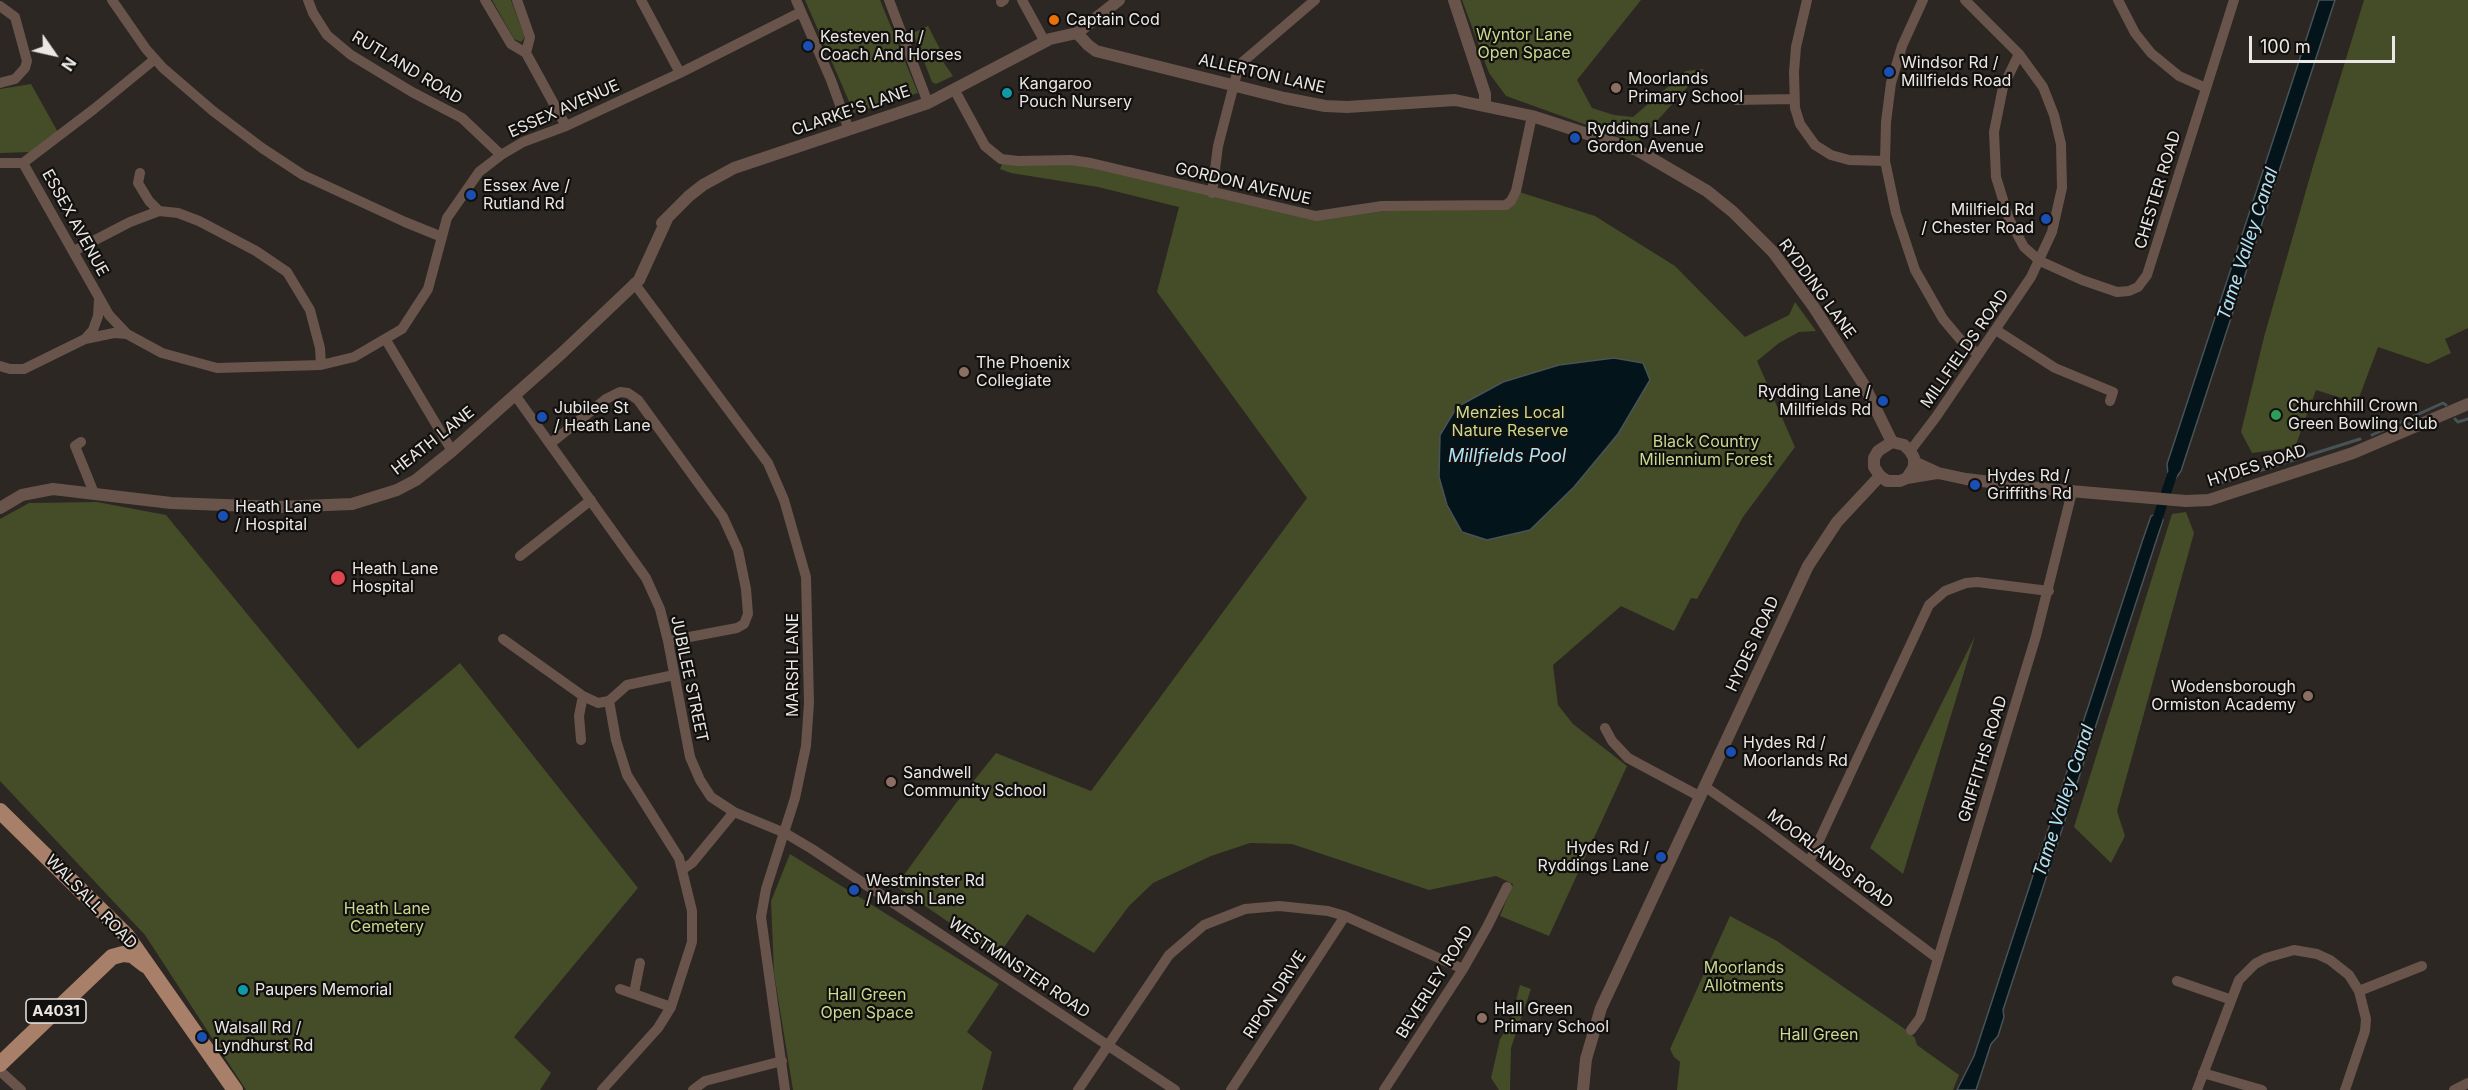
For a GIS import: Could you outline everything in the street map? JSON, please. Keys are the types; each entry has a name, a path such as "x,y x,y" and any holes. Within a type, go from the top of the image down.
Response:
{"main road":[{"name":"WALSALL ROAD","path":"0,811 127,936 235,1090"},
{"path":"104,913 116,943 112,957"},
{"path":"112,957 123,954 132,956 150,969"},
{"name":"A4031","path":"0,1064 112,957"}],"street":[{"path":"112,0 155,59 213,111 296,171 442,237"},
{"name":"RUTLAND ROAD","path":"308,0 313,13 327,35 351,55 412,92 462,118 501,155"},
{"path":"485,0 511,44 526,53 566,126"},
{"path":"517,0 531,37 526,53"},
{"path":"643,0 680,73"},
{"path":"796,0 831,80 849,130"},
{"path":"889,0 928,103"},
{"path":"1022,0 1048,40"},
{"path":"1077,33 1119,0"},
{"path":"1212,193 1218,146 1239,65 1315,0"},
{"path":"1454,0 1485,94 1485,106"},
{"path":"1808,0 1796,47 1794,99 1797,116 1804,132 1823,150 1849,160 1885,160"},
{"path":"1923,0 1902,46 1892,83 1886,122 1885,160 1896,213 1915,270 1943,319 1965,345 1979,354"},
{"name":"MILLFIELDS ROAD","path":"1912,456 2040,261 2052,232 2060,203 2063,159 2058,129 2049,101 2035,74 2019,54 1965,0"},
{"path":"2118,0 2135,33 2151,52 2179,75 2206,88"},
{"name":"CHESTER ROAD","path":"2040,261 2082,280 2117,292 2128,291 2142,283 2147,275 2234,0"},
{"path":"0,6 15,17 27,61 25,68 15,79 0,83"},
{"name":"ESSEX AVENUE","path":"23,163 99,299 109,315 127,334 162,353 217,368 321,365 354,357 402,329 428,289 447,218 478,172 501,155 523,142 566,126 680,73 801,12"},
{"name":"CLARKE'S LANE","path":"634,283 644,272 667,219 703,185 734,168 928,103 1048,40 1077,33"},
{"name":"ALLERTON LANE","path":"1077,33 1096,51 1325,106 1347,107 1455,100 1485,106"},
{"path":"2019,54 2009,73 1999,102 1994,132 1994,163 1999,192 2009,219 2024,247 2040,261"},
{"path":"0,162 23,163 155,59"},
{"name":"GORDON AVENUE","path":"954,89 985,146 1001,159 1071,160 1316,216 1382,206 1506,205 1516,191 1532,116"},
{"path":"1736,100 1794,99"},
{"name":"RYDDING LANE","path":"1485,106 1532,116 1637,150 1684,176 1732,212 1773,252 1813,306 1864,385 1892,442"},
{"path":"140,173 138,183 149,201 159,211"},
{"path":"74,251 130,222 159,211 178,213 199,221 256,250 287,272 310,310 320,348 321,365"},
{"name":"HEATH LANE","path":"0,508 22,495 53,489 171,503 238,506 352,504 398,490 416,480 452,451 562,353 634,283"},
{"name":"MARSH LANE","path":"634,283 768,463 784,500 806,577 809,703 806,746 795,798 766,889 760,927 785,1090"},
{"name":"ESSEX AVENUE","path":"84,339 93,330 98,316 99,299"},
{"path":"1996,330 2055,368 2113,393 2110,401"},
{"path":"0,366 24,369 84,339 114,333 127,334"},
{"path":"386,340 452,451"},
{"path":"551,443 606,399 620,392 627,393 638,400 723,517 738,550 746,589 748,614 744,624 737,628 668,641"},
{"name":"JUBILEE STREET","path":"515,395 646,578 660,609 690,757 696,774 711,797 734,812 785,833"},
{"name":"HYDES ROAD","path":"1892,442 1904,446 1912,456 1938,473 1966,479 2072,492 2209,500 2247,490 2385,441 2468,404"},
{"path":"81,442 75,446 94,493"},
{"path":"1880,476 1874,467 1874,458 1880,448 1892,442"},
{"path":"1907,478 1912,472 1912,456"},
{"name":"HYDES ROAD","path":"1583,1090 1586,1059 1601,1008 1808,566 1837,522 1880,476 1893,482 1938,473"},
{"name":"GRIFFITHS ROAD","path":"1911,1030 1920,1018 2049,591 2072,492"},
{"path":"520,556 591,500"},
{"path":"1809,862 1929,605 1945,591 1966,583 1977,582 2049,591"},
{"path":"504,639 583,696 598,703 609,701 627,685 674,675"},
{"path":"581,740 579,716 583,696"},
{"path":"602,1090 658,1028 671,1007 692,942 692,911 679,858 627,775 616,740 609,701"},
{"name":"MOORLANDS ROAD","path":"1605,728 1612,741 1628,758 1702,791 1809,862 1937,958"},
{"path":"682,870 692,863 734,812"},
{"name":"WESTMINSTER ROAD","path":"785,833 1175,1090"},
{"name":"BEVERLEY ROAD","path":"1384,1090 1463,969 1506,887"},
{"path":"1078,1090 1168,955 1204,925 1245,909 1261,906 1315,908 1345,916 1463,969"},
{"name":"RIPON DRIVE","path":"1231,1090 1345,916"},
{"path":"2197,1090 2229,999 2239,980 2255,964 2281,952 2294,950 2317,954 2330,960 2349,975 2359,991 2366,1019 2365,1031 2345,1090"},
{"path":"634,993 640,963"},
{"path":"2359,991 2422,966"},
{"path":"2177,981 2229,999"},
{"path":"620,989 671,1007"},
{"path":"693,1090 705,1081 782,1061"},
{"path":"0,1071 21,1090"},
{"path":"2203,1073 2262,1090"},
{"path":"2454,1090 2468,1083"}],"green space":[{"path":"492,0 511,0 525,37 521,42 514,39"},
{"path":"805,0 880,0 918,93 854,113"},
{"name":"Wyntor Lane Open Space","path":"1462,0 1641,0 1577,80 1592,108 1614,115 1633,117 1686,71 1704,69 1637,143 1506,96 1489,73"},
{"path":"2364,0 2468,0 2468,328 2445,339 2451,353 2428,364 2378,347 2357,403 2316,390 2294,450 2288,448 2252,453 2241,432 2264,337"},
{"path":"928,26 941,51 937,53 953,76 936,84 932,82 913,33"},
{"path":"31,84 59,134 32,152 0,153 0,89"},
{"name":"Menzies Local Nature Reserve","path":"1004,159 1071,160 1316,216 1382,206 1497,207 1516,191 1595,216 1675,266 1745,337 1789,315 1795,302 1816,331 1799,332 1779,343 1757,361 1795,447 1743,517 1697,599 1691,598 1674,631 1621,606 1553,665 1558,705 1573,724 1627,766 1549,936 1500,916 1513,884 1496,876 1429,890 1292,844 1250,843 1211,856 1153,883 1129,906 1094,953 1027,914 998,956 896,886 956,803 996,753 1091,791 1307,498 1157,292 1179,207 1098,187 1011,173 1000,169"},
{"name":"Heath Lane Cemetery","path":"97,502 166,515 358,749 460,663 638,888 514,1037 551,1073 540,1090 246,1090 145,935 0,781 0,519 29,503"},
{"path":"2186,512 2194,533 2117,811 2125,836 2111,863 2074,827 2172,514"},
{"path":"1975,636 1903,874 1870,848"},
{"name":"Hall Green Open Space","path":"790,854 999,984 967,1032 992,1052 982,1090 793,1090 774,973 771,901"},
{"path":"1730,916 1777,941 1909,1032 1915,1038 1917,1045 1959,1075 1953,1090 1677,1090 1680,1062 1670,1049"},
{"path":"1520,985 1531,989 1511,1048 1510,1090 1499,1090 1491,1078 1500,1039 1510,1023"}],"water":[{"name":"Tame Valley Canal","path":"2319,0 2335,0 2181,471 2168,489 2167,464"},
{"name":"Millfields Pool","path":"1614,358 1643,363 1650,380 1618,434 1574,487 1530,530 1487,540 1462,532 1447,505 1439,477 1440,435 1457,407 1503,382 1559,365"},
{"name":"Tame Valley Canal","path":"2159,513 2163,520 2003,1010 2004,1017 1998,1036 1991,1044 1976,1090 1957,1090 1974,1056 2151,516"}],"waterway":[{"path":"2372,435 2443,403 2446,405"},
{"path":"2455,419 2458,422 2468,419"},
{"path":"2208,479 2219,483 2224,482 2360,439"},
{"path":"2155,526 2172,475"}],"place":[{"name":"Captain Cod","path":"1054,20"},
{"name":"Kesteven Rd / Coach And Horses","path":"808,46"},
{"name":"Windsor Rd / Millfields Road","path":"1889,72"},
{"name":"Moorlands Primary School","path":"1616,88"},
{"name":"Kangaroo Pouch Nursery","path":"1007,93"},
{"name":"Rydding Lane / Gordon Avenue","path":"1575,138"},
{"name":"Essex Ave / Rutland Rd","path":"471,195"},
{"name":"Millfield Rd / Chester Road","path":"2046,219"},
{"name":"The Phoenix Collegiate","path":"964,372"},
{"name":"Rydding Lane / Millfields Rd","path":"1883,401"},
{"name":"Churchhill Crown Green Bowling Club","path":"2276,415"},
{"name":"Jubilee St / Heath Lane","path":"542,417"},
{"name":"Hydes Rd / Griffiths Rd","path":"1975,485"},
{"name":"Heath Lane / Hospital","path":"223,516"},
{"name":"Heath Lane Hospital","path":"338,578"},
{"name":"Wodensborough Ormiston Academy","path":"2308,696"},
{"name":"Hydes Rd / Moorlands Rd","path":"1731,752"},
{"name":"Sandwell Community School","path":"891,782"},
{"name":"Hydes Rd / Ryddings Lane","path":"1661,857"},
{"name":"Westminster Rd / Marsh Lane","path":"854,890"},
{"name":"Paupers Memorial","path":"243,990"},
{"name":"Hall Green Primary School","path":"1482,1018"},
{"name":"Walsall Rd / Lyndhurst Rd","path":"202,1037"}],"park label":[{"name":"Black Country Millennium Forest","path":"1706,451"},
{"name":"Moorlands Allotments","path":"1744,977"},
{"name":"Hall Green","path":"1819,1035"}]}
